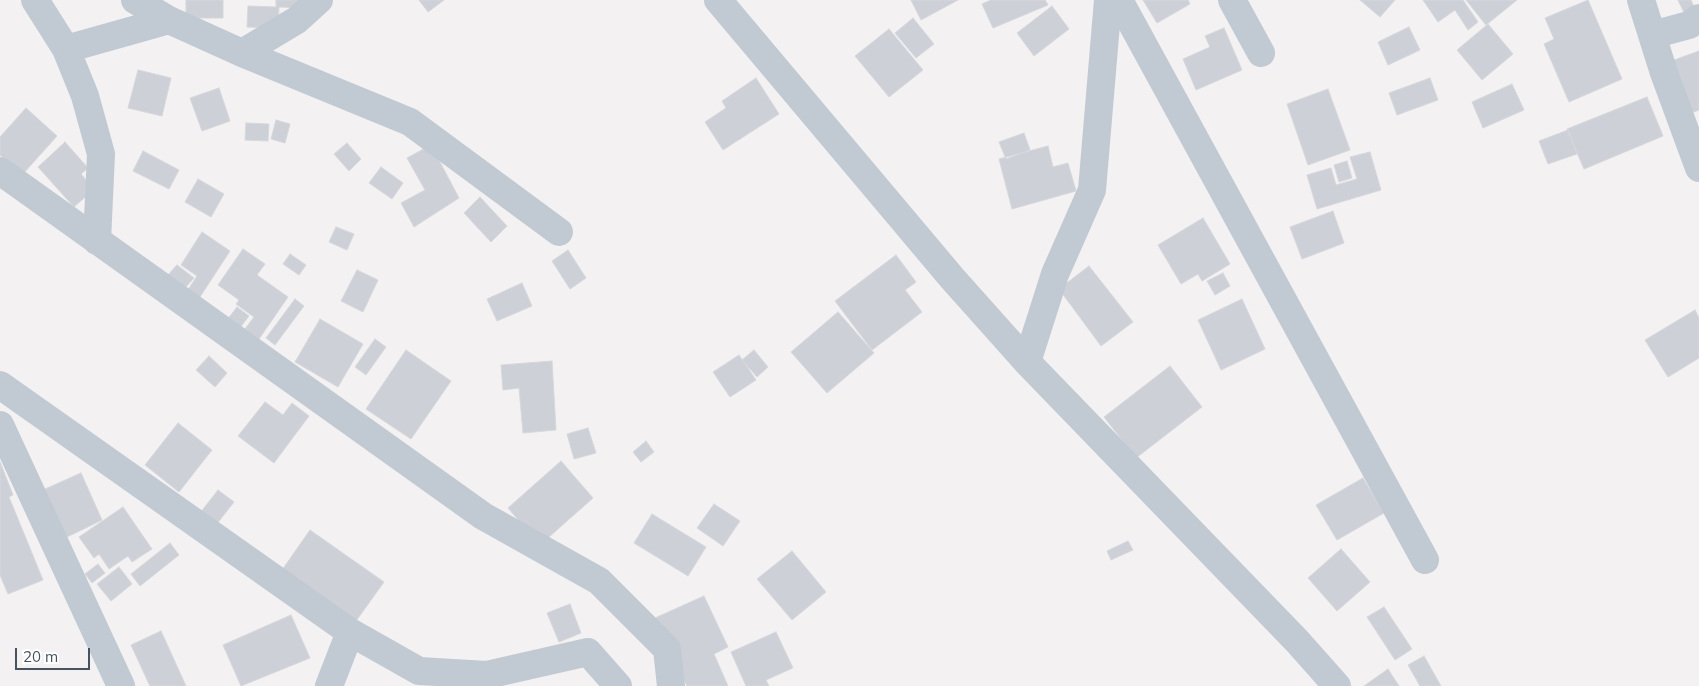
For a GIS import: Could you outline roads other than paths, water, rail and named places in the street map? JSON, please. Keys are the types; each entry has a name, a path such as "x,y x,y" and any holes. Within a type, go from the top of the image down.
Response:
{"street":[{"path":"35,0 66,49 85,96 101,154 97,241"},
{"path":"135,0 170,10 242,53 410,122 559,232"},
{"path":"242,53 297,20 319,0"},
{"path":"718,0 952,278 1027,362 1290,634 1337,686"},
{"path":"1027,362 1055,274 1092,190 1108,0"},
{"path":"1119,0 1425,560"},
{"path":"1232,0 1261,53"},
{"path":"1641,0 1699,168"},
{"path":"66,49 170,10"},
{"path":"1652,35 1696,23"},
{"path":"0,171 484,516 599,581 667,649 671,686"},
{"path":"0,385 350,632 419,670 487,675 588,652 618,686"},
{"path":"0,425 121,686"},
{"path":"329,686 350,632"}]}
